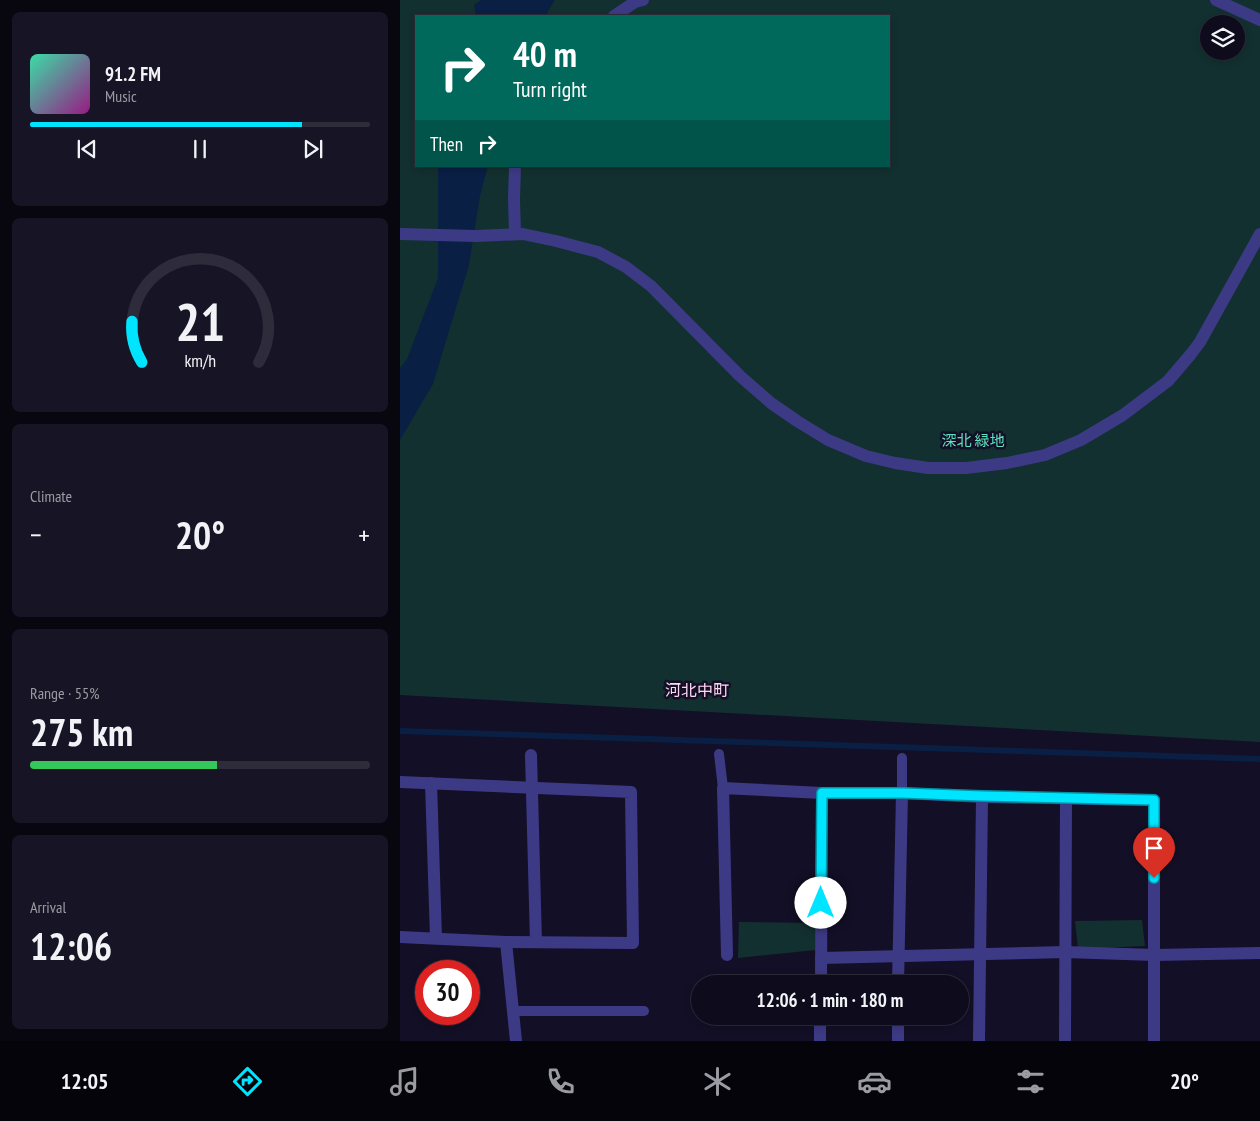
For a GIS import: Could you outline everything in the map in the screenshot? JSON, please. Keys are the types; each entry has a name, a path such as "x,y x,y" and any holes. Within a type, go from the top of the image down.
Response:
{"street":[{"path":"616,15 635,2 643,0"},
{"path":"1216,0 1260,20"},
{"path":"515,167 515,234"},
{"path":"400,234 476,236 523,234 598,252 626,267 651,286 740,376 771,403 828,440 866,456 895,463 928,468 966,468 1045,455 1080,440 1123,415 1168,381 1200,342 1260,234"},
{"path":"531,755 536,942"},
{"path":"400,782 631,792 633,943 506,942 400,937"},
{"path":"431,783 436,938"},
{"path":"726,955 723,788 822,793 902,793 1154,800 1154,1041"},
{"path":"820,975 822,793"},
{"path":"898,975 902,793"},
{"path":"979,1041 982,796"},
{"path":"1065,1041 1066,798"},
{"path":"506,942 516,1041"},
{"path":"821,958 1065,952 1154,955 1260,953"},
{"path":"820,1025 820,1041"},
{"path":"898,1025 898,1041"}],"lane":[{"path":"719,754 723,788"},
{"path":"902,758 902,793"},
{"path":"513,1011 644,1011"}],"green space":[{"name":"深北 緑地","path":"400,0 1260,0 1260,742 400,695"},
{"path":"1142,920 1145,946 1078,949 1075,921"},
{"path":"739,922 816,923 816,950 738,958"}],"water":[{"path":"481,0 555,0 547,15 476,15 474,5"},
{"path":"438,167 488,167 480,196 469,265 433,384 400,440 400,368 407,359 438,278"}],"waterway":[{"path":"400,731 1260,759"}],"district":[{"name":"河北中町","path":"697,690"}],"route":[{"path":"821,903 822,793 902,793 1154,800 1154,878"}]}
